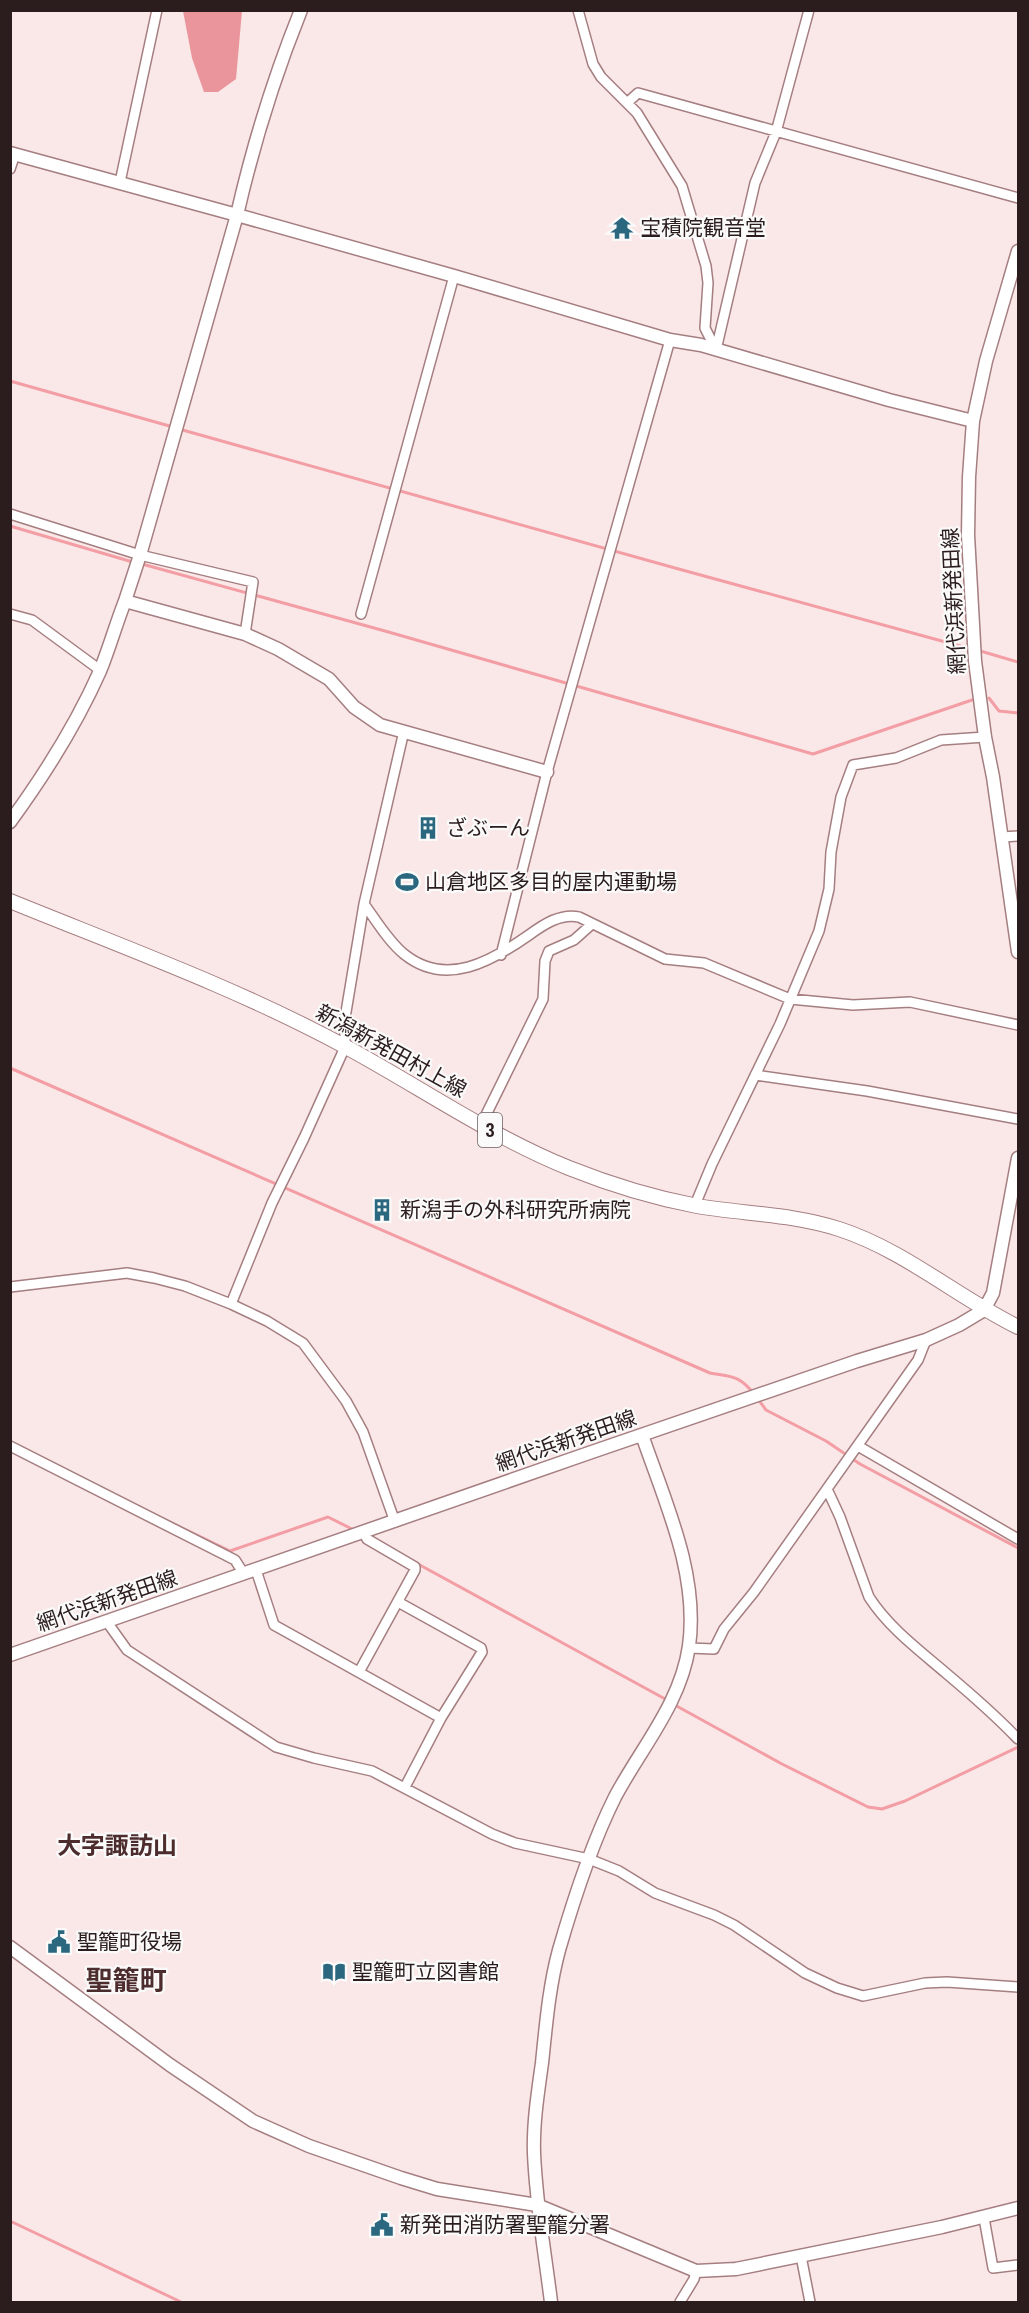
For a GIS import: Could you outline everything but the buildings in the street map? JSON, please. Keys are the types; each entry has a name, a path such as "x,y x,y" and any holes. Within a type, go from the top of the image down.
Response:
{"main road":[{"name":"新潟新発田村上線","path":"10,901 251,1000 345,1047 481,1125 569,1168 632,1189 695,1205 800,1220 838,1229 880,1245 984,1310 1018,1327"}],"street":[{"path":"120,182 157,10"},
{"path":"10,822 41,779 70,730 100,670 140,555 256,141 286,50 302,10"},
{"path":"578,10 593,64 601,77 628,102 648,129 682,186 706,266 708,283 705,328 716,350"},
{"path":"716,350 755,183 776,132 809,10"},
{"path":"628,102 638,93 1018,198"},
{"path":"10,170 13,153 454,276 670,340 701,345 889,400 973,421"},
{"name":"網代浜新発田線","path":"1018,251 986,361 973,421 969,477 972,632 984,737 993,777 1018,952"},
{"path":"361,614 454,276"},
{"path":"501,955 547,772 670,340"},
{"path":"10,514 140,555 253,582 245,634"},
{"path":"124,601 245,634 278,649 329,679 354,706 371,720 547,772"},
{"path":"10,614 32,620 100,670"},
{"path":"231,1304 272,1203 345,1047 345,1018 364,904 404,731"},
{"path":"695,1205 780,1024 819,931 829,888 831,852 841,797 853,765 896,758 941,740 984,737"},
{"path":"1002,837 1018,836"},
{"path":"364,904 395,946 405,955 430,968 449,971 468,969 501,955 540,927 569,915 665,959 704,963 730,976 790,999 853,1005 910,1002 1018,1024"},
{"path":"481,1125 543,999 545,961 549,951 574,940 592,924"},
{"path":"755,1075 867,1091 1018,1119"},
{"path":"984,1310 993,1293 1018,1158"},
{"path":"10,1287 81,1281 127,1273 185,1286 231,1304 303,1342 346,1401 363,1432 395,1522"},
{"name":"網代浜新発田線","path":"10,1655 857,1361 927,1340 984,1310"},
{"path":"689,1648 714,1649 724,1629 754,1592 918,1360 927,1340"},
{"path":"551,2302 537,2205 534,2150 537,2105 553,1979 566,1927 589,1859 616,1796 673,1700 689,1648 688,1585 680,1546 642,1435"},
{"path":"10,1446 235,1560 250,1572 274,1625 441,1718"},
{"path":"858,1446 1018,1539"},
{"path":"827,1489 840,1517 869,1597 876,1608 894,1629 999,1719 1018,1739"},
{"path":"359,1672 415,1570 414,1567 367,1539 364,1533"},
{"path":"398,1602 481,1648 482,1652 441,1718 405,1787"},
{"path":"107,1622 127,1650 276,1747 372,1771 515,1843 589,1859 619,1871 656,1893 724,1920 805,1973 837,1988 863,1996 925,1983 947,1982 1018,1987"},
{"path":"10,1947 170,2065 253,2121 309,2146 437,2189 537,2205 696,2271 736,2270 984,2218 1018,2208"},
{"path":"984,2218 993,2268 1018,2265"},
{"path":"801,2256 810,2302"},
{"path":"680,2302 694,2279 696,2271"}],"shaded area":[{"path":"183,11 242,11 236,79 218,92 204,92 192,58"}],"waterway":[{"path":"10,381 173,427"},
{"path":"179,429 971,649"},
{"path":"10,526 136,563"},
{"path":"142,564 813,754 972,700"},
{"path":"977,650 1018,662"},
{"path":"989,698 999,711 1018,713"},
{"path":"10,1068 710,1373 735,1378 744,1383 754,1394"},
{"path":"758,1399 766,1410 826,1441 860,1464 1018,1548"},
{"path":"155,1515 230,1551 328,1517 354,1530"},
{"path":"418,1564 667,1700"},
{"path":"673,1704 782,1764 868,1807 882,1809 905,1801 1018,1747"},
{"path":"10,2221 181,2302"}],"place":[{"name":"宝積院観音堂","path":"622,228"},
{"name":"ざぶーん","path":"428,828"},
{"name":"山倉地区多目的屋内運動場","path":"407,882"},
{"name":"新潟手の外科研究所病院","path":"382,1210"},
{"name":"聖籠町役場","path":"59,1942"},
{"name":"聖籠町立図書館","path":"334,1972"},
{"name":"新発田消防署聖籠分署","path":"382,2225"}],"district":[{"name":"大字諏訪山","path":"117,1846"},
{"name":"聖籠町","path":"126,1981"}]}
